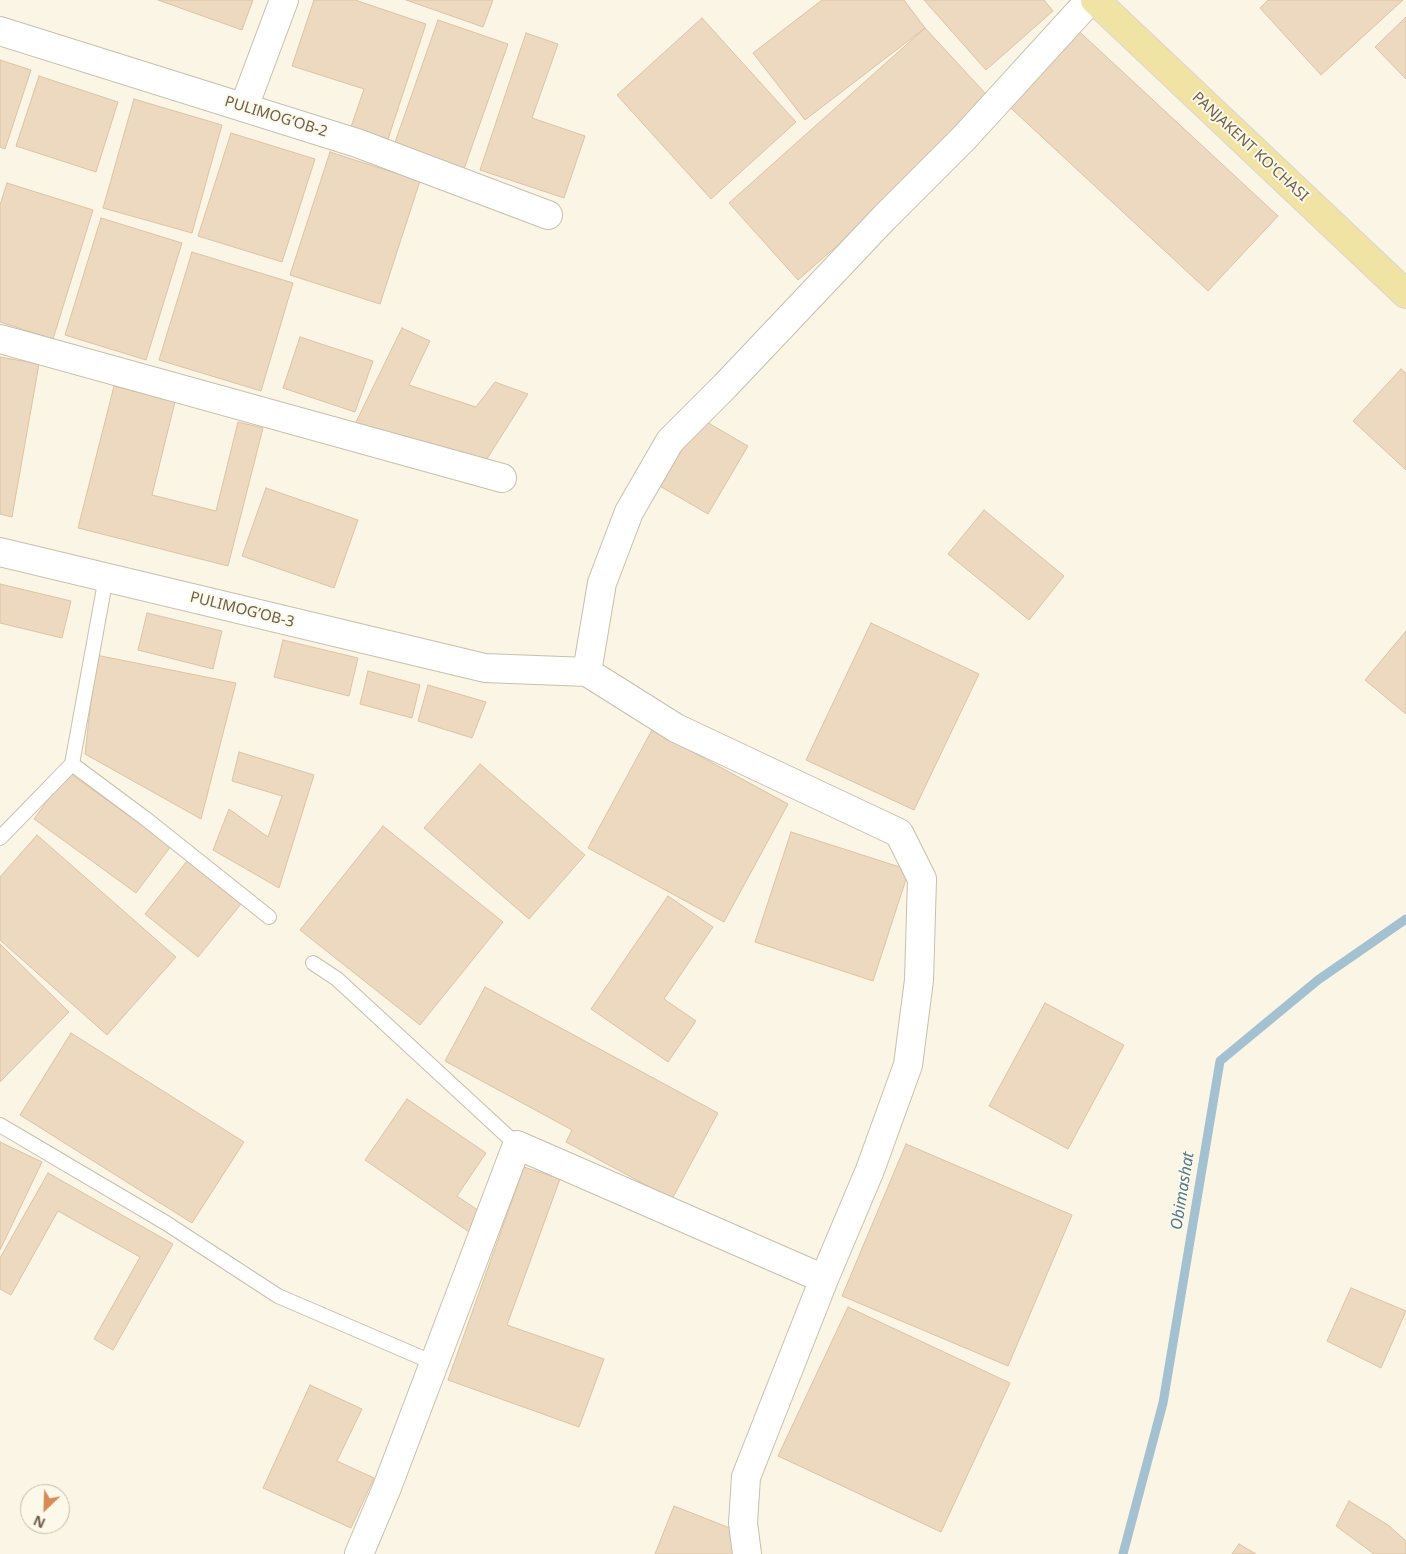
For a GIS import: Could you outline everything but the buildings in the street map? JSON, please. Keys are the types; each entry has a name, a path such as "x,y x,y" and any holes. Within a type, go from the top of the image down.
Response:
{"main road":[{"name":"PANJAKENT KO'CHASI","path":"1095,0 1406,294"}],"street":[{"path":"244,107 284,0"},
{"path":"747,1554 743,1523 746,1476 824,1278 870,1170 908,1065 919,980 922,879 899,834 676,728 587,672 602,583 629,512 670,441 965,136 1090,0"},
{"name":"PULIMOG’OB-2","path":"0,31 357,143 548,215"},
{"path":"0,339 502,478"},
{"name":"PULIMOG’OB-3","path":"0,552 485,668 587,672"},
{"path":"359,1554 386,1490 517,1145 824,1278"}],"lane":[{"path":"0,838 72,764 106,577"},
{"path":"72,764 146,819 269,917"},
{"path":"313,963 337,979 517,1145"},
{"path":"0,1125 166,1223 278,1296 434,1363"}],"waterway":[{"name":"Obimashat","path":"1123,1554 1163,1403 1220,1061 1318,980 1406,919"}]}
